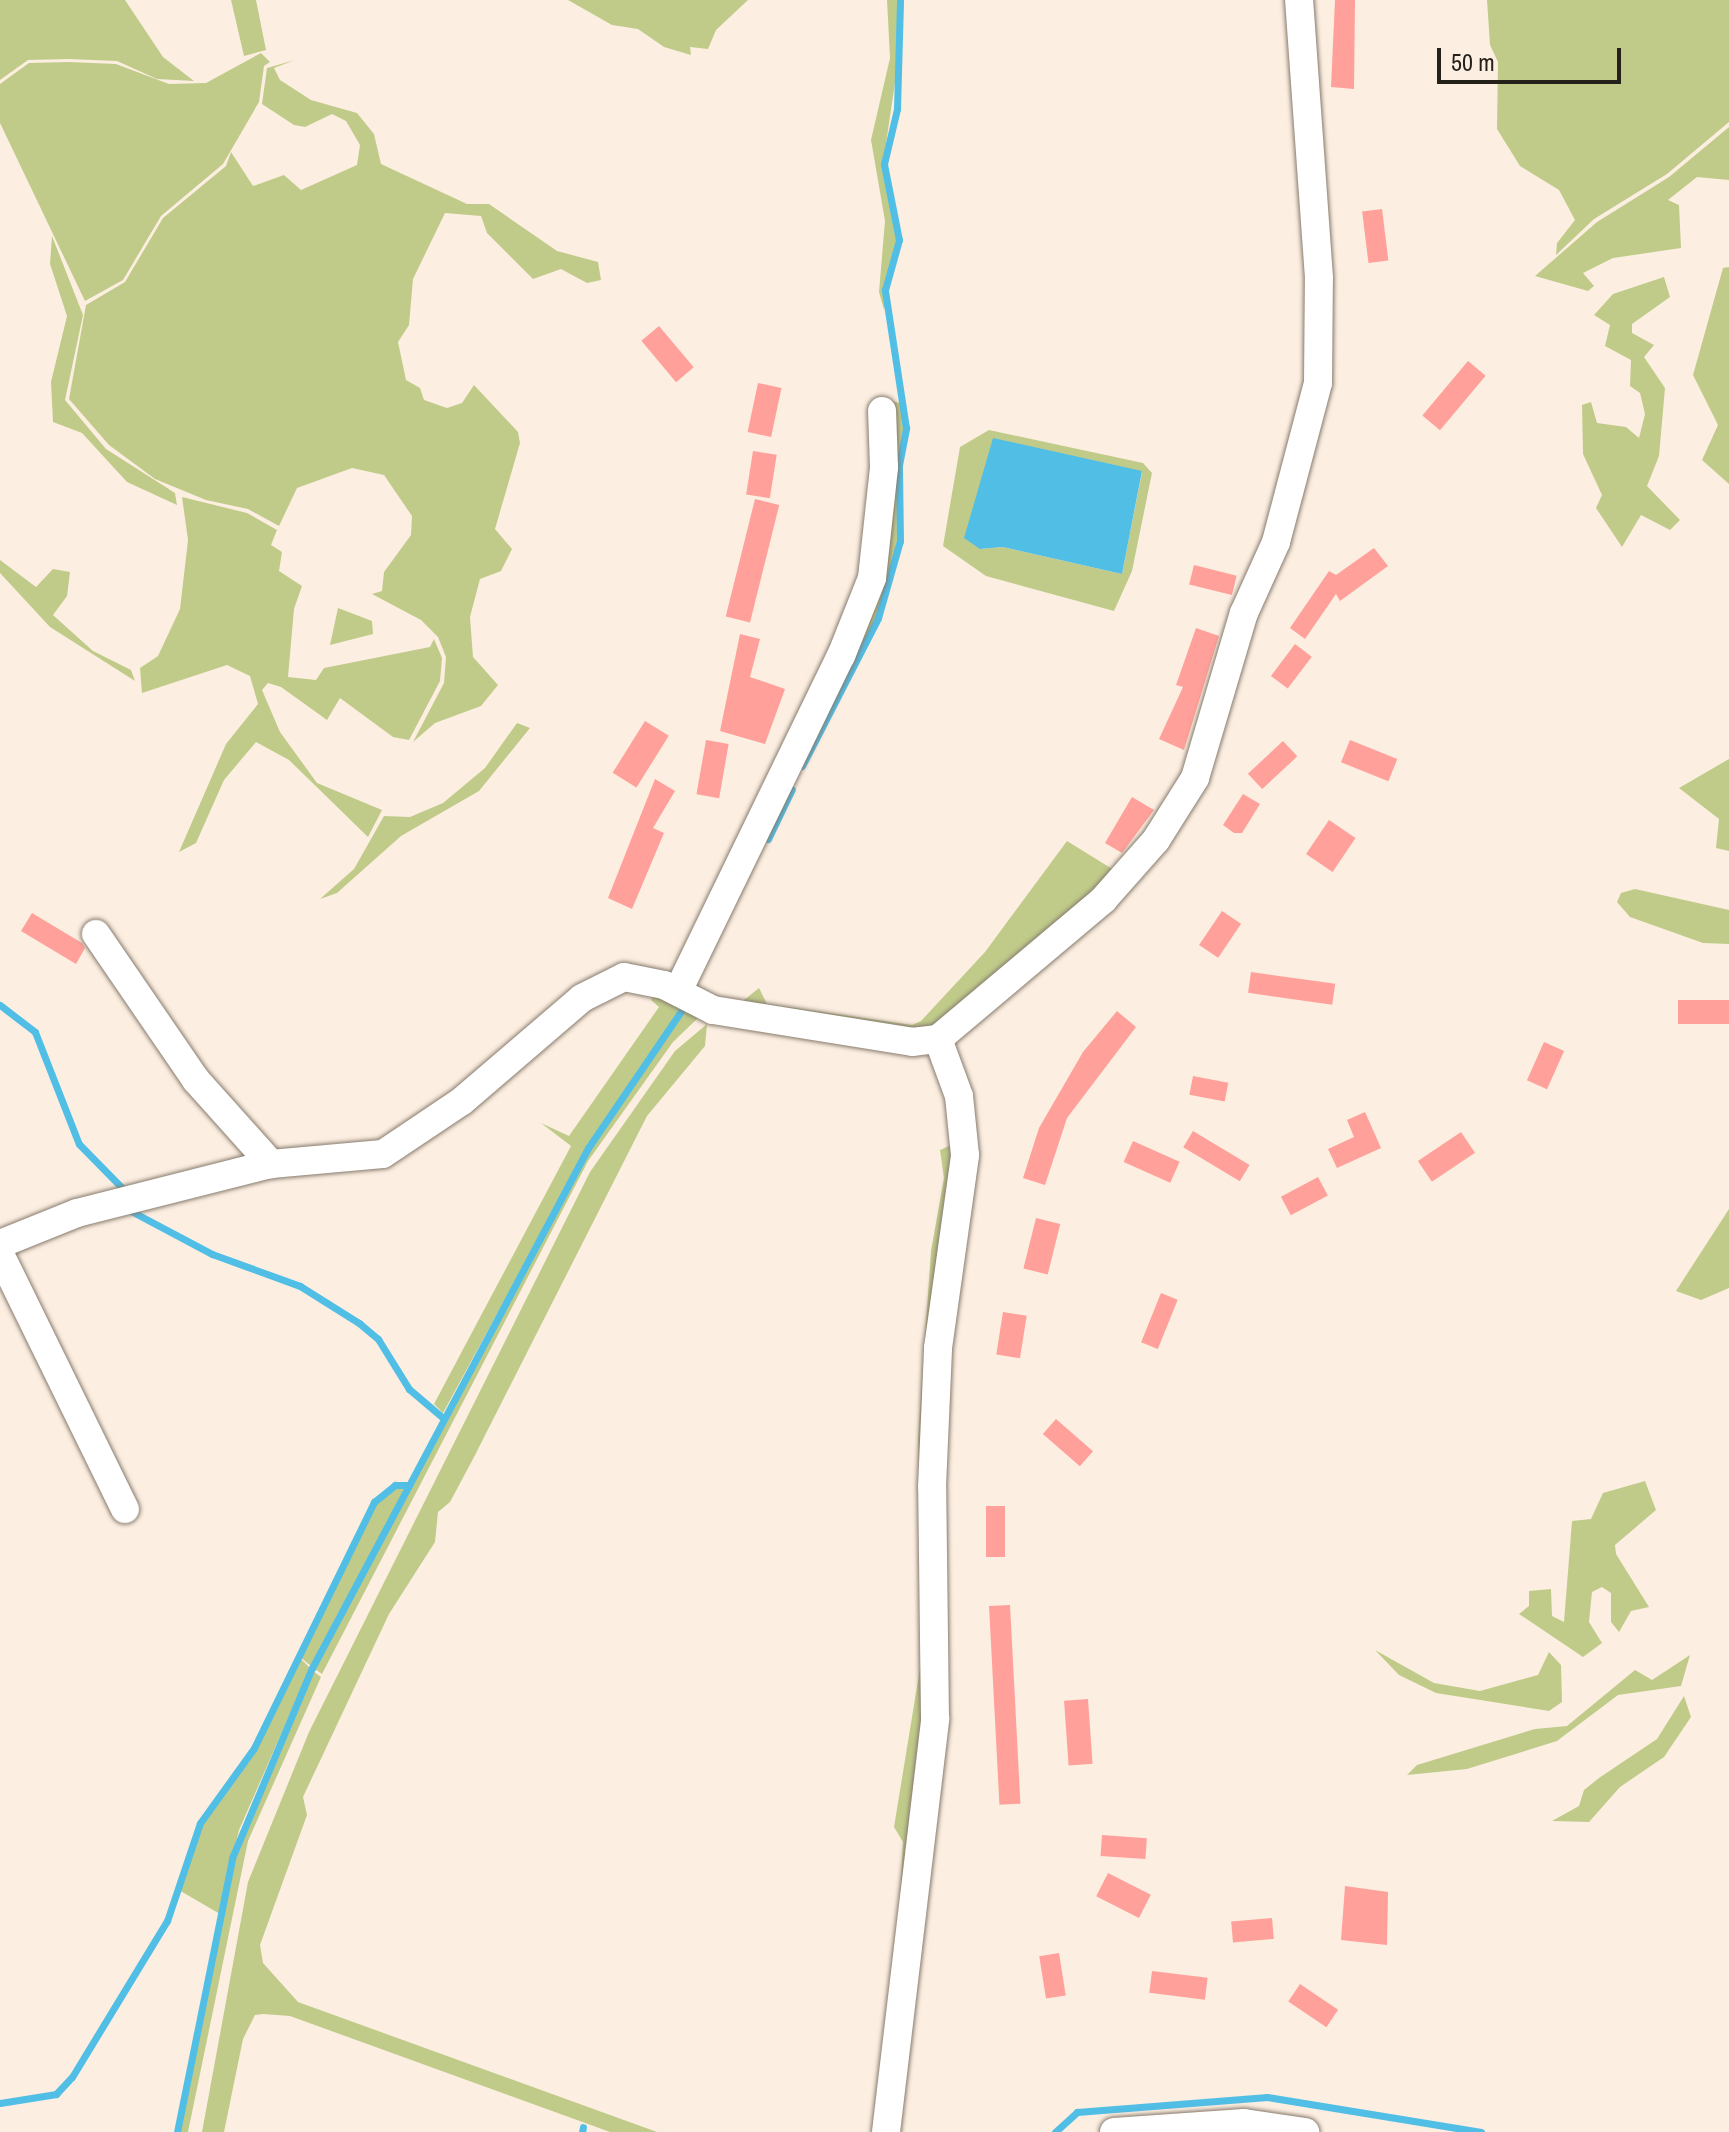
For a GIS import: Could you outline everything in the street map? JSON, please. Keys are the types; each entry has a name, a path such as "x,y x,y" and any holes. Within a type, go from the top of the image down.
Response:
{"street":[{"path":"0,1244 77,1213 271,1164 383,1154 462,1101 606,984 641,977 678,991 713,1010 912,1042 938,1039 1103,900 1147,850 1195,778 1215,724 1244,613 1276,542 1318,383 1319,278 1299,0"},
{"path":"678,991 841,656 872,578 883,481 882,411"},
{"path":"96,934 196,1080 271,1164"},
{"path":"886,2132 935,1719 932,1487 938,1348 965,1155 959,1096 938,1039"},
{"path":"0,1254 125,1509"},
{"path":"1114,2132 1244,2123 1305,2132"}],"green space":[{"path":"0,0 125,0 163,57 194,81 157,79 117,61 69,59 28,60 0,80"},
{"path":"231,0 256,0 266,50 244,56"},
{"path":"568,0 748,0 716,30 708,49 690,47 691,55 664,47 638,29 612,25"},
{"path":"887,0 899,0 902,35 883,164 897,240 884,310 879,292 885,221 871,140 890,58"},
{"path":"1487,0 1729,0 1729,122 1667,174 1594,219 1556,255 1557,243 1575,220 1559,190 1520,166 1497,129 1498,62 1490,45"},
{"path":"261,53 270,62 264,66 259,102 223,164 161,216 123,280 85,301 0,123 0,84 29,63 69,62 116,64 169,84 206,83"},
{"path":"295,60 274,68 280,80 311,100 357,113 374,134 381,164 467,204 489,204 557,251 598,262 601,280 587,283 561,269 533,279 487,233 481,216 445,213 413,279 409,325 398,342 406,380 420,388 424,400 447,408 462,403 474,385 518,432 520,443 495,529 512,549 501,571 480,579 470,617 473,657 498,685 481,706 435,723 413,742 444,683 446,657 438,637 421,620 372,594 382,591 384,572 411,535 412,516 384,475 352,468 297,488 279,526 248,509 206,500 155,479 109,445 69,399 86,305 125,282 163,218 226,166 231,152 253,186 284,175 301,190 357,165 360,145 346,121 332,114 305,127 294,125 262,104 267,68"},
{"path":"1729,127 1729,180 1697,177 1668,200 1679,205 1681,248 1613,258 1583,273 1594,286 1588,291 1535,276 1597,222 1669,177"},
{"path":"52,236 83,315 65,400 106,449 175,493 177,505 127,482 82,433 53,422 51,382 67,316 50,264"},
{"path":"1729,267 1729,484 1702,460 1718,425 1693,375 1723,268"},
{"path":"1664,277 1670,297 1632,324 1632,333 1654,345 1644,357 1665,388 1659,456 1647,486 1680,520 1670,530 1641,515 1622,547 1596,508 1602,495 1583,454 1582,405 1591,402 1597,423 1626,427 1639,438 1645,414 1640,393 1630,386 1631,360 1605,346 1610,325 1594,315 1613,294"},
{"path":"881,399 900,403 905,428 896,558 877,618 800,766 874,578"},
{"path":"989,430 1143,463 1152,473 1132,571 1114,611 986,576 943,546 960,447","holes":["1053,453 1142,472 1122,574 1003,547 980,549"]},
{"path":"182,497 247,513 277,530 271,545 282,552 279,571 302,586 294,609 288,677 316,680 324,668 430,647 434,639 442,658 440,681 409,740 393,737 340,698 327,720 281,687 268,683 262,690 280,732 317,783 382,810 368,837 289,760 256,742 224,780 196,843 179,852 226,744 258,704 250,676 227,665 142,693 140,668 158,656 180,609 188,540"},
{"path":"0,560 36,587 53,569 70,572 67,596 53,615 93,651 131,670 135,681 50,627 0,573"},
{"path":"338,608 372,621 373,634 330,645"},
{"path":"517,723 530,728 479,791 401,836 337,893 320,899 354,869 384,816 410,817 443,803 485,768"},
{"path":"1729,759 1729,851 1716,848 1719,819 1679,788"},
{"path":"1067,841 1122,875 936,1031 739,1004 759,988 767,1004 912,1025 921,1021 985,952"},
{"path":"1635,889 1729,910 1729,944 1703,943 1630,917 1617,902 1621,893"},
{"path":"658,987 687,999 587,1148 443,1413 434,1404 571,1146 541,1123 569,1136 659,1007 651,1000"},
{"path":"690,1003 699,1017 673,1042 588,1161 322,1674 315,1669 555,1213 605,1125"},
{"path":"707,1024 705,1046 647,1116 473,1459 450,1502 438,1512 435,1542 389,1614 303,1797 307,1815 260,1945 263,1963 298,2002 657,2132 610,2132 290,2016 263,2014 255,2015 243,2039 224,2132 202,2132 248,1882 309,1732 590,1172 675,1051"},
{"path":"958,1142 930,1642 898,1938 903,1842 894,1827 924,1644 918,1439 931,1251 944,1178 940,1150"},
{"path":"1729,1209 1729,1288 1701,1300 1676,1291"},
{"path":"1645,1481 1656,1510 1615,1545 1616,1554 1649,1607 1631,1611 1619,1632 1611,1622 1611,1593 1602,1587 1592,1592 1589,1622 1602,1643 1583,1657 1519,1614 1529,1606 1529,1591 1551,1589 1552,1616 1564,1622 1572,1521 1591,1519 1603,1493"},
{"path":"395,1486 407,1486 311,1666 300,1657 319,1612 375,1502"},
{"path":"1375,1650 1434,1683 1480,1691 1538,1675 1549,1652 1561,1665 1562,1702 1549,1711 1436,1693 1399,1675"},
{"path":"1690,1655 1681,1686 1618,1695 1557,1741 1467,1769 1407,1775 1417,1765 1535,1729 1567,1726 1635,1670 1652,1680"},
{"path":"300,1658 310,1668 239,1830 220,1914 177,1889 178,1881 200,1824 241,1772"},
{"path":"313,1671 321,1677 248,1841 188,2132 179,2132 234,1858"},
{"path":"1684,1696 1691,1717 1664,1757 1620,1787 1589,1822 1552,1821 1579,1806 1584,1790 1599,1778 1657,1739"}],"water":[{"path":"993,438 1142,471 1122,574 1003,547 980,549 964,538"}],"building":[{"path":"1335,0 1355,0 1354,89 1331,87"},
{"path":"1382,209 1388,261 1368,263 1362,211"},
{"path":"659,326 694,367 676,382 641,341"},
{"path":"1468,361 1486,376 1440,430 1422,415"},
{"path":"758,383 781,388 771,437 748,432"},
{"path":"753,451 777,455 770,498 746,494"},
{"path":"755,499 779,505 750,622 726,616"},
{"path":"1374,548 1388,566 1340,601 1336,594 1305,639 1290,628 1329,571 1336,575"},
{"path":"1194,565 1237,576 1232,595 1189,584"},
{"path":"1196,628 1219,636 1184,750 1159,739 1183,687 1176,685"},
{"path":"740,634 760,639 750,677 785,689 765,744 720,731"},
{"path":"1295,644 1312,657 1288,689 1271,676"},
{"path":"645,721 669,736 636,788 613,773"},
{"path":"706,740 729,744 719,798 696,794"},
{"path":"1350,740 1397,759 1388,781 1341,762"},
{"path":"1283,741 1297,756 1262,789 1248,774"},
{"path":"655,779 675,791 653,828 664,833 632,909 608,898"},
{"path":"1243,794 1260,804 1242,833 1234,833 1223,825"},
{"path":"1132,797 1154,810 1122,853 1105,843"},
{"path":"1329,820 1356,838 1333,872 1306,854"},
{"path":"1222,911 1241,924 1218,958 1199,945"},
{"path":"32,913 82,943 85,948 76,964 21,931"},
{"path":"1251,972 1335,984 1332,1005 1248,993"},
{"path":"1678,1000 1729,1000 1729,1024 1678,1024"},
{"path":"1117,1011 1136,1027 1067,1118 1045,1185 1023,1178 1039,1128 1083,1052"},
{"path":"1544,1042 1564,1051 1547,1089 1527,1080"},
{"path":"1193,1076 1228,1083 1225,1102 1189,1095"},
{"path":"1365,1112 1381,1148 1337,1168 1328,1149 1354,1137 1347,1120"},
{"path":"1193,1131 1250,1165 1240,1181 1183,1147"},
{"path":"1461,1132 1475,1153 1432,1182 1418,1161"},
{"path":"1133,1141 1180,1162 1170,1183 1124,1162"},
{"path":"1318,1177 1328,1196 1291,1215 1281,1197"},
{"path":"1036,1218 1060,1224 1048,1275 1023,1268"},
{"path":"1161,1293 1178,1300 1158,1349 1141,1342"},
{"path":"1003,1312 1027,1316 1020,1358 996,1354"},
{"path":"1056,1419 1093,1451 1080,1466 1043,1434"},
{"path":"986,1506 1005,1506 1005,1557 986,1557"},
{"path":"1010,1605 1020,1804 999,1805 989,1606"},
{"path":"1088,1699 1093,1764 1069,1766 1064,1701"},
{"path":"1102,1835 1147,1838 1145,1859 1101,1856"},
{"path":"1108,1873 1151,1895 1139,1918 1096,1896"},
{"path":"1345,1886 1388,1892 1387,1945 1341,1940"},
{"path":"1272,1918 1274,1939 1233,1942 1231,1922"},
{"path":"1059,1953 1066,1995 1046,1999 1039,1956"},
{"path":"1152,1971 1208,1978 1205,2000 1149,1993"},
{"path":"1300,1984 1338,2010 1326,2027 1288,2001"}],"waterway":[{"path":"802,766 878,618 900,541 899,465 906,428 885,290 899,240 884,164 897,109 900,0"},
{"path":"768,839 792,789"},
{"path":"177,2132 232,1858 312,1668 588,1148 686,1004"},
{"path":"0,1005 35,1032 79,1144 127,1193"},
{"path":"131,1211 212,1254 300,1286 359,1323 378,1339 409,1389 442,1417"},
{"path":"0,2103 56,2094 72,2077 167,1921 200,1823 254,1748 374,1502 395,1485 409,1485"},
{"path":"1055,2132 1077,2112 1267,2097 1481,2132"},
{"path":"582,2132 583,2127"}]}
